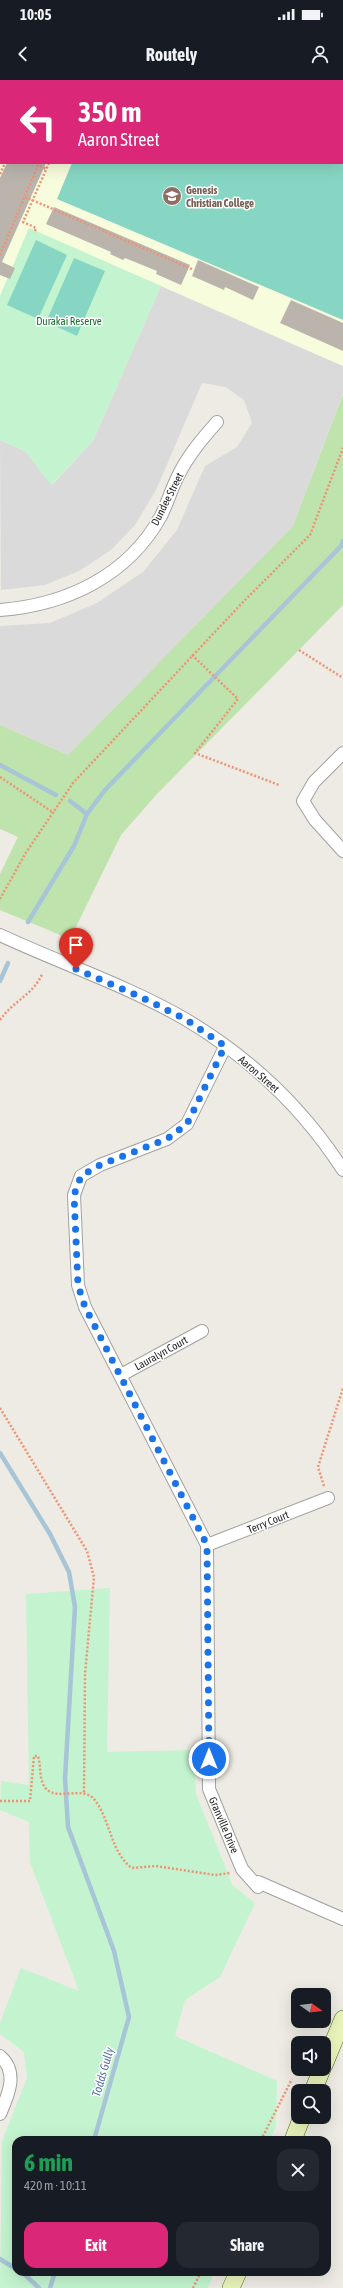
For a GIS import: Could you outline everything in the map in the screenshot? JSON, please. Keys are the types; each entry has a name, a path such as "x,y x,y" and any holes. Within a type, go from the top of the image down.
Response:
{"main road":[{"path":"331,2048 343,2020"},
{"path":"295,2136 299,2124"},
{"path":"231,2288 236,2276"}],"street":[{"name":"Dundee Street","path":"0,610 48,603 84,590 115,571 141,545 161,516 179,474 196,445 217,422"},
{"path":"343,753 314,782 303,801 315,820 343,851"},
{"name":"Aaron Street","path":"0,935 141,997 185,1019 225,1046 251,1065 290,1102 324,1140 343,1170"},
{"name":"Granville Drive","path":"225,1046 187,1124 167,1139 100,1165 81,1176 74,1195 78,1285 85,1307 207,1545 209,1789 242,1868 258,1887 258,1882 343,1919"},
{"name":"Lauralyn Court","path":"120,1375 202,1331"},
{"name":"Terry Court","path":"207,1545 328,1498"},
{"path":"0,2056 9,2069 11,2082 9,2094 0,2114"}],"path":[{"path":"0,174 5,164"},
{"path":"35,230 36,228 23,222 48,164"},
{"path":"0,255 38,165 46,169"},
{"path":"24,197 194,270"},
{"path":"0,899 21,860 73,783 192,655 310,535 343,448"},
{"path":"299,650 343,678"},
{"path":"192,655 238,699 194,753 279,785"},
{"path":"0,777 54,813"},
{"path":"0,1020 11,1006 38,985 42,974"},
{"path":"328,1498 318,1467 343,1388"},
{"path":"0,1408 87,1551 92,1565 94,1577 85,1674 84,1793"},
{"path":"0,1801 30,1801 34,1756 38,1756 45,1787 57,1793 84,1793 93,1797 97,1802 115,1846 127,1865 132,1868 156,1866 215,1875 225,1874 242,1868"},
{"path":"262,2136 292,2079"},
{"path":"193,2288 199,2276"}],"shaded area":[{"name":"Genesis Christian College","path":"0,164 343,164 343,366 29,228 0,296"},
{"path":"161,286 343,366 343,393 293,526 68,755 0,725 0,626 50,623 97,603 143,572 177,530 205,466 237,447 252,423 244,400 226,387 202,383 156,490 135,525 111,550 79,571 45,585 1,590 0,440 26,452 52,485 93,441"}],"green space":[{"path":"72,164 343,164 343,320 57,199"},
{"name":"Durakai Reserve","path":"29,228 161,286 93,441 51,485 26,452 0,440 0,296"},
{"path":"36,240 67,255 38,319 7,305"},
{"path":"74,258 105,271 77,336 46,322"},
{"path":"343,394 343,605 157,794 121,835 70,939 0,910 0,874 18,837 0,829 0,725 68,755 293,526"},
{"path":"110,1588 107,1752 193,1750 196,1794 233,1886 255,1903 220,1977 185,2000 175,2036 277,2081 276,2126 272,2136 12,2136 12,2276 212,2276 208,2288 0,2288 2,2141 27,2078 24,2052 0,2034 0,2023 21,1968 79,1991 30,1862 29,1822 0,1810 1,1781 29,1785 26,1594"}],"building":[{"path":"7,164 46,164 2,262 15,268 10,279 0,275 0,178"},
{"path":"54,207 190,265 181,285 156,274 157,271 125,258 123,260 110,254 111,252 46,224"},
{"path":"198,260 259,287 253,300 225,287 224,290 192,276"},
{"path":"291,300 343,323 343,351 280,323"}],"waterway":[{"path":"28,922 74,846 87,814 105,790 341,546 343,541"},
{"path":"0,765 56,795"},
{"path":"70,801 87,814"},
{"path":"0,981 8,963"},
{"path":"0,1453 50,1534 69,1572 75,1607 65,1778 68,1827 114,1951 129,2017 95,2136"},
{"path":"0,2259 12,2266"},
{"path":"26,2276 39,2288"},
{"name":"Todds Gully","path":"50,2288 54,2276"}],"place":[{"name":"Genesis Christian College","path":"172,196"}],"route":[{"path":"76,969 141,997 185,1019 225,1046 187,1124 167,1139 100,1165 81,1176 74,1195 76,1212 78,1285 85,1307 207,1545 209,1759"}]}
